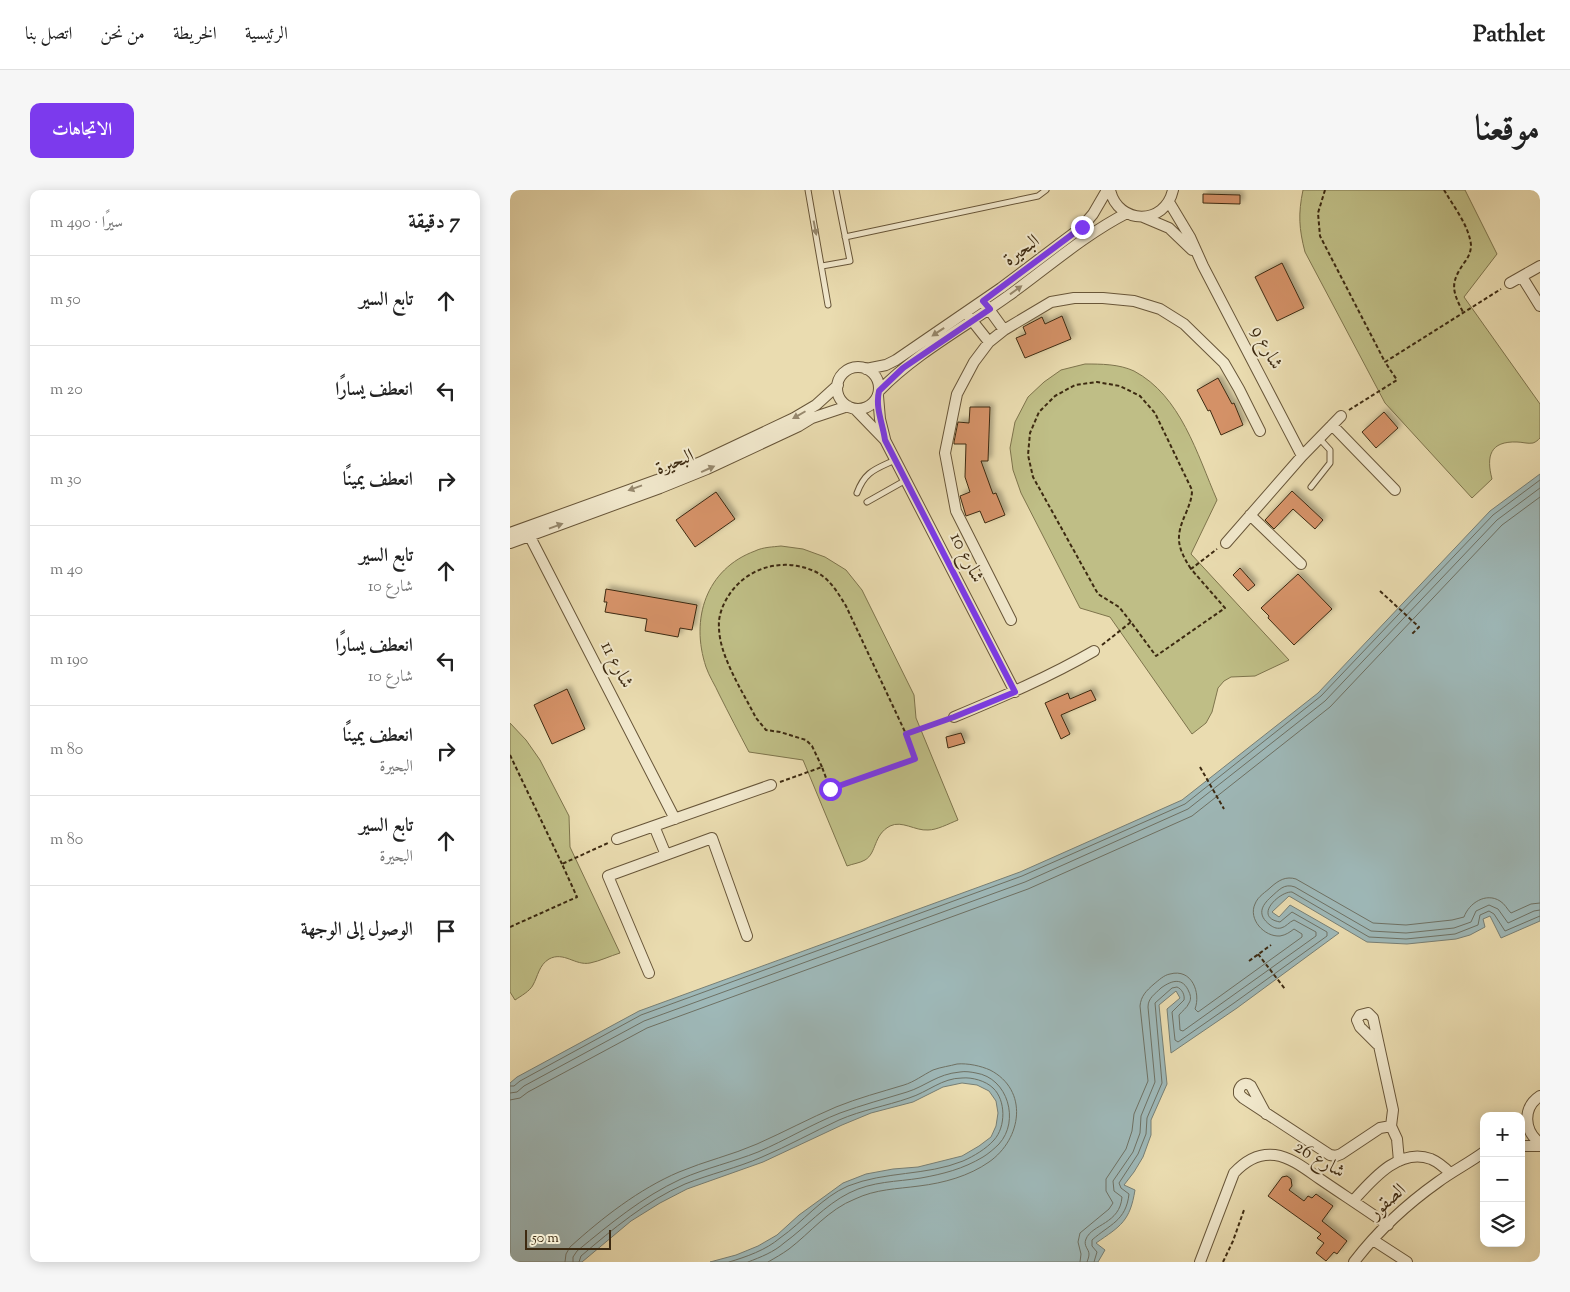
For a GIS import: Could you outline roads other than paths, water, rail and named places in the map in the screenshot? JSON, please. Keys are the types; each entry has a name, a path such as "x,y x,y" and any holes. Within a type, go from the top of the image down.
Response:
{"street":[{"path":"1109,190 1116,204 1127,213"},
{"name":"البحيرة","path":"986,305 1082,227 1109,190"},
{"path":"1143,217 1158,213 1169,202 1173,190"},
{"name":"شارع 9","path":"1169,202 1190,237 1198,256 1302,456"},
{"name":"البحيرة","path":"878,394 903,368 969,317 1089,236 1127,213"},
{"name":"شارع 9","path":"1127,213 1143,217 1169,228 1198,256"},
{"path":"1510,283 1540,266"},
{"path":"1522,277 1540,306"},
{"path":"1011,620 956,512 945,453 957,394 974,362 989,342 1004,330 1051,302 1074,298 1134,301 1160,309 1184,324 1224,363 1260,431"},
{"path":"986,305 1004,330"},
{"path":"969,317 989,342"},
{"name":"البحيرة","path":"866,369 886,365 896,360 969,317"},
{"path":"856,367 866,369 877,378 878,394 872,404 867,407 852,408 840,397 838,385 842,376 850,369 856,367"},
{"name":"البحيرة","path":"510,543 527,531 703,461 794,418 816,405 838,385"},
{"name":"شارع 10","path":"878,394 880,418 885,440 1015,692"},
{"name":"البحيرة","path":"510,533 527,531 676,482 755,447 812,418 852,408"},
{"name":"شارع 10","path":"852,408 885,440"},
{"path":"1226,543 1302,456 1340,416"},
{"path":"1332,425 1396,490"},
{"path":"1250,516 1301,564"},
{"name":"شارع 11","path":"527,531 675,819"},
{"path":"954,717 1015,692 1094,651"},
{"path":"617,839 771,785"},
{"path":"654,826 666,854"},
{"path":"649,973 608,876 666,854 712,838 748,936"},
{"path":"1377,1044 1392,1110 1392,1126 1397,1139 1399,1161"},
{"path":"1540,1096 1532,1103 1527,1115 1528,1128 1540,1145"},
{"path":"1525,1114 1529,1109"},
{"path":"1266,1114 1330,1155 1336,1156 1380,1128 1392,1126"},
{"path":"1525,1146 1540,1145"},
{"name":"شارع 26","path":"1200,1262 1231,1179 1239,1168 1255,1157 1270,1155 1285,1158 1388,1224"},
{"name":"الصقور","path":"1354,1262 1388,1224 1420,1196 1450,1173 1480,1156"},
{"name":"الصقور","path":"1353,1201 1382,1170 1399,1161 1430,1158 1450,1173"},
{"path":"1373,1240 1407,1262"}],"lane":[{"path":"808,190 828,305"},
{"path":"822,266 850,260 836,190"},
{"path":"845,237 1046,190"},
{"path":"1311,487 1330,463 1330,450 1319,438"},
{"path":"857,493 861,481 867,475 895,460"},
{"path":"867,502 906,480"}],"water":[{"path":"1540,474 1540,921 1501,938 1490,916 1483,919 1485,927 1470,935 1456,939 1407,944 1367,942 1289,896 1272,912 1279,917 1290,905 1339,933 1237,1008 1171,1053 1167,1009 1180,998 1176,991 1159,1005 1167,1084 1151,1120 1151,1135 1143,1157 1124,1185 1135,1190 1130,1209 1118,1227 1096,1243 1105,1250 1098,1262 710,1262 736,1255 758,1246 777,1235 799,1215 843,1183 866,1174 918,1167 962,1156 979,1146 991,1137 996,1126 998,1113 996,1101 989,1091 977,1085 962,1083 943,1087 913,1102 871,1113 763,1162 687,1189 631,1221 582,1262 510,1262 510,1083 517,1077 639,1011 1020,872 1182,800 1318,693 1490,511"}]}
